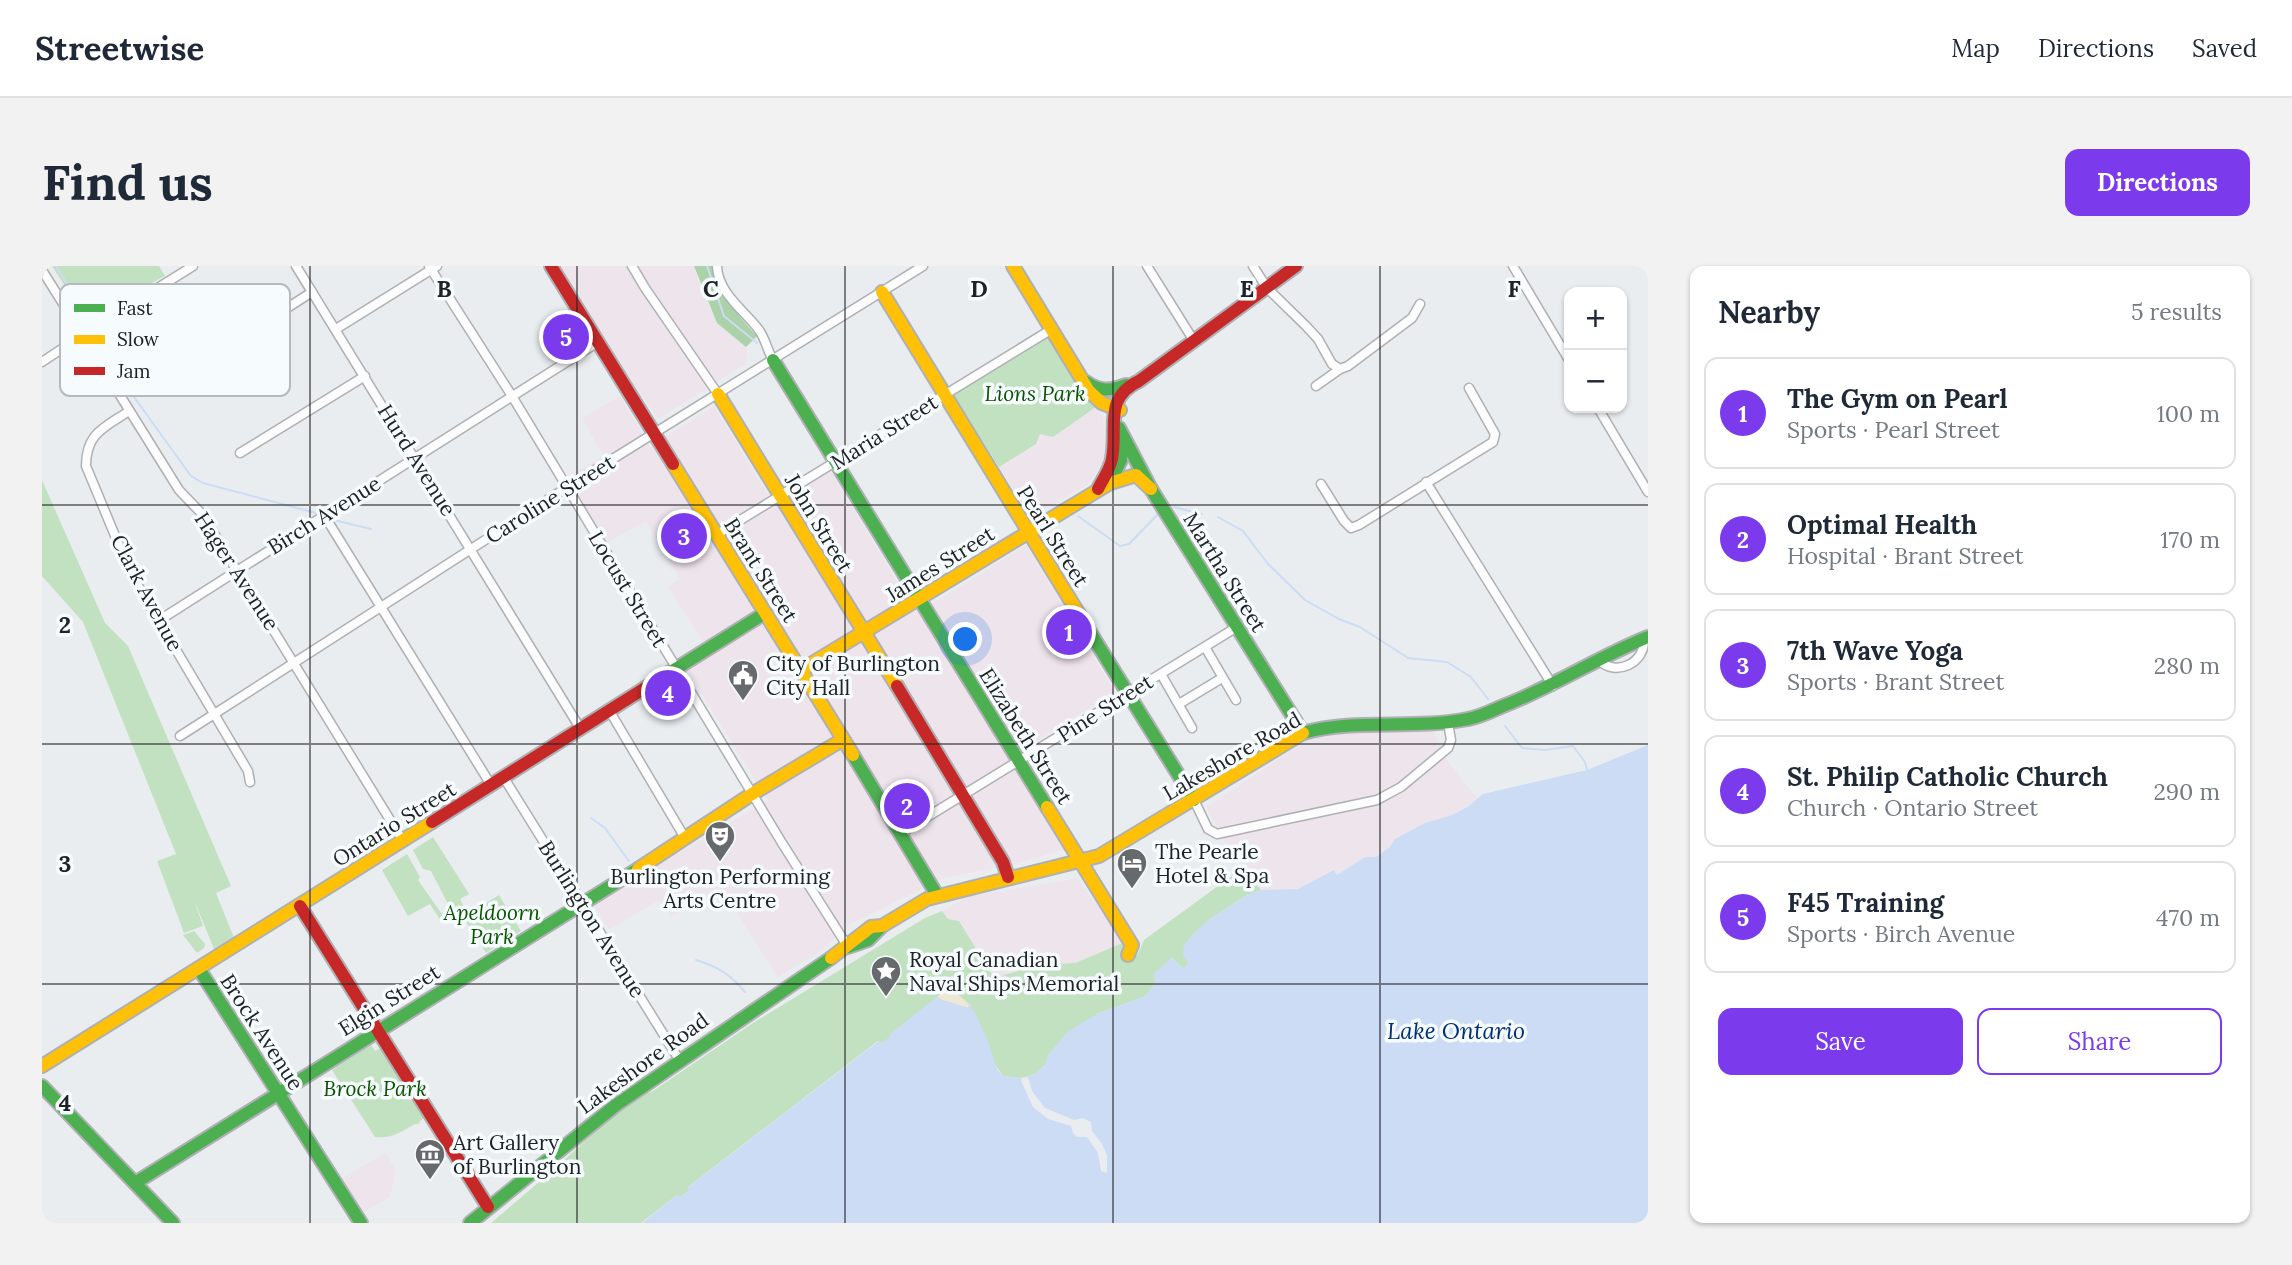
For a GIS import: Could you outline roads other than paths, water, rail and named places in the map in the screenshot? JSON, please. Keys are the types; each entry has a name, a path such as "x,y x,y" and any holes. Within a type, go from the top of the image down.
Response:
{"street":[{"path":"164,284 193,266"},
{"name":"Hurd Avenue","path":"296,266 580,727"},
{"name":"Brant Street","path":"551,266 937,895"},
{"name":"John Street","path":"632,266 718,394 964,795 1003,862 1008,877"},
{"path":"717,266 722,285 758,329 773,360"},
{"name":"Caroline Street","path":"180,736 566,488 923,266"},
{"path":"1013,266 1093,397 1101,404 1117,409"},
{"path":"1147,266 1194,341"},
{"path":"1253,266 1266,288 1318,339 1332,364 1340,369"},
{"path":"1104,486 1112,458 1117,409 1122,393 1296,266"},
{"path":"1513,266 1564,352"},
{"path":"336,329 432,267"},
{"name":"Locust Street","path":"432,267 848,947"},
{"name":"Hager Avenue","path":"42,270 60,300"},
{"path":"290,306 312,292"},
{"name":"Pearl Street","path":"882,292 1194,800"},
{"path":"1316,386 1348,366 1412,318 1420,304"},
{"name":"Maria Street","path":"716,535 1052,329"},
{"name":"Birch Avenue","path":"158,621 598,342"},
{"path":"42,362 60,350"},
{"name":"Elizabeth Street","path":"773,360 1132,945 1128,955"},
{"path":"240,453 365,376"},
{"path":"1083,379 1093,388 1105,392 1134,383"},
{"path":"1321,484 1344,521 1352,527 1493,442 1493,430 1469,388"},
{"name":"Hager Avenue","path":"119,396 179,490 202,514 238,570 403,841"},
{"path":"1104,486 1118,471 1121,460 1117,409"},
{"name":"Clark Avenue","path":"129,411 92,439 86,450 86,466 131,574 248,771 250,782"},
{"path":"1601,413 1648,492"},
{"name":"Martha Street","path":"1119,428 1160,504 1303,733"},
{"path":"1104,486 1136,475 1151,489"},
{"path":"1426,482 1553,686"},
{"name":"James Street","path":"801,670 1104,486"},
{"path":"324,514 491,785"},
{"name":"Ontario Street","path":"42,1066 765,613"},
{"name":"Pine Street","path":"901,833 1237,627"},
{"path":"1599,660 1612,668 1627,666 1639,658 1646,638"},
{"name":"Lakeshore Road","path":"470,1223 605,1113 848,947 860,934 882,926 920,902 937,895 1100,856 1303,733 1327,726 1448,723 1471,719 1553,686 1646,638"},
{"path":"1205,647 1236,700"},
{"path":"1161,674 1192,728"},
{"path":"1179,704 1222,678"},
{"path":"610,710 685,838"},
{"path":"1194,800 1209,829 1217,834 1377,800 1401,787 1448,748 1451,740 1448,723"},
{"name":"Elgin Street","path":"135,1182 483,964 583,905 752,794 842,740"},
{"name":"Burlington Avenue","path":"504,778 680,1060"},
{"path":"300,906 488,1207"},
{"name":"Brock Avenue","path":"199,969 361,1223"},
{"path":"42,1086 173,1223"}],"water":[{"name":"Lake Ontario","path":"1648,745 1648,1223 642,1223 677,1195 680,1197 689,1191 687,1188 879,1041 882,1043 890,1037 890,1034 937,997 973,1009 997,1069 1003,1076 1021,1078 1035,1074 1045,1065 1049,1054 1067,1032 1097,1014 1146,996 1156,982 1153,974 1172,958 1181,967 1186,967 1188,962 1183,956 1184,945 1193,934 1207,921 1247,895 1261,890 1298,889 1334,870 1337,875 1365,857 1376,857 1390,847 1395,839 1425,823 1452,815 1469,806 1483,794 1587,770"}],"waterway":[{"path":"56,266 67,284"},
{"path":"707,266 724,316 757,343"},
{"path":"134,396 191,476 203,483 316,513"},
{"path":"1174,507 1202,514"},
{"path":"1078,516 1120,546 1129,544 1157,515"},
{"path":"1218,517 1243,531 1268,564 1305,600 1360,627 1408,658 1447,662 1471,677 1488,699"},
{"path":"334,520 371,529"},
{"path":"1505,726 1522,748 1545,750 1573,746 1585,762 1587,770"},
{"path":"591,818 605,828 629,861"},
{"path":"696,960 723,972 745,992"}],"place":[{"name":"F45 Training","path":"566,337"},
{"name":"7th Wave Yoga","path":"684,536"},
{"name":"The Gym on Pearl","path":"1069,632"},
{"name":"St. Philip Catholic Church","path":"668,693"},
{"name":"City of Burlington City Hall","path":"743,702"},
{"name":"Optimal Health","path":"907,806"},
{"name":"Burlington Performing Arts Centre","path":"720,863"},
{"name":"The Pearle Hotel & Spa","path":"1132,890"},
{"name":"Royal Canadian Naval Ships Memorial","path":"886,998"},
{"name":"Art Gallery of Burlington","path":"430,1181"}],"park label":[{"name":"Lions Park","path":"1035,393"},
{"name":"Apeldoorn Park","path":"492,924"},
{"name":"Brock Park","path":"375,1088"}]}
